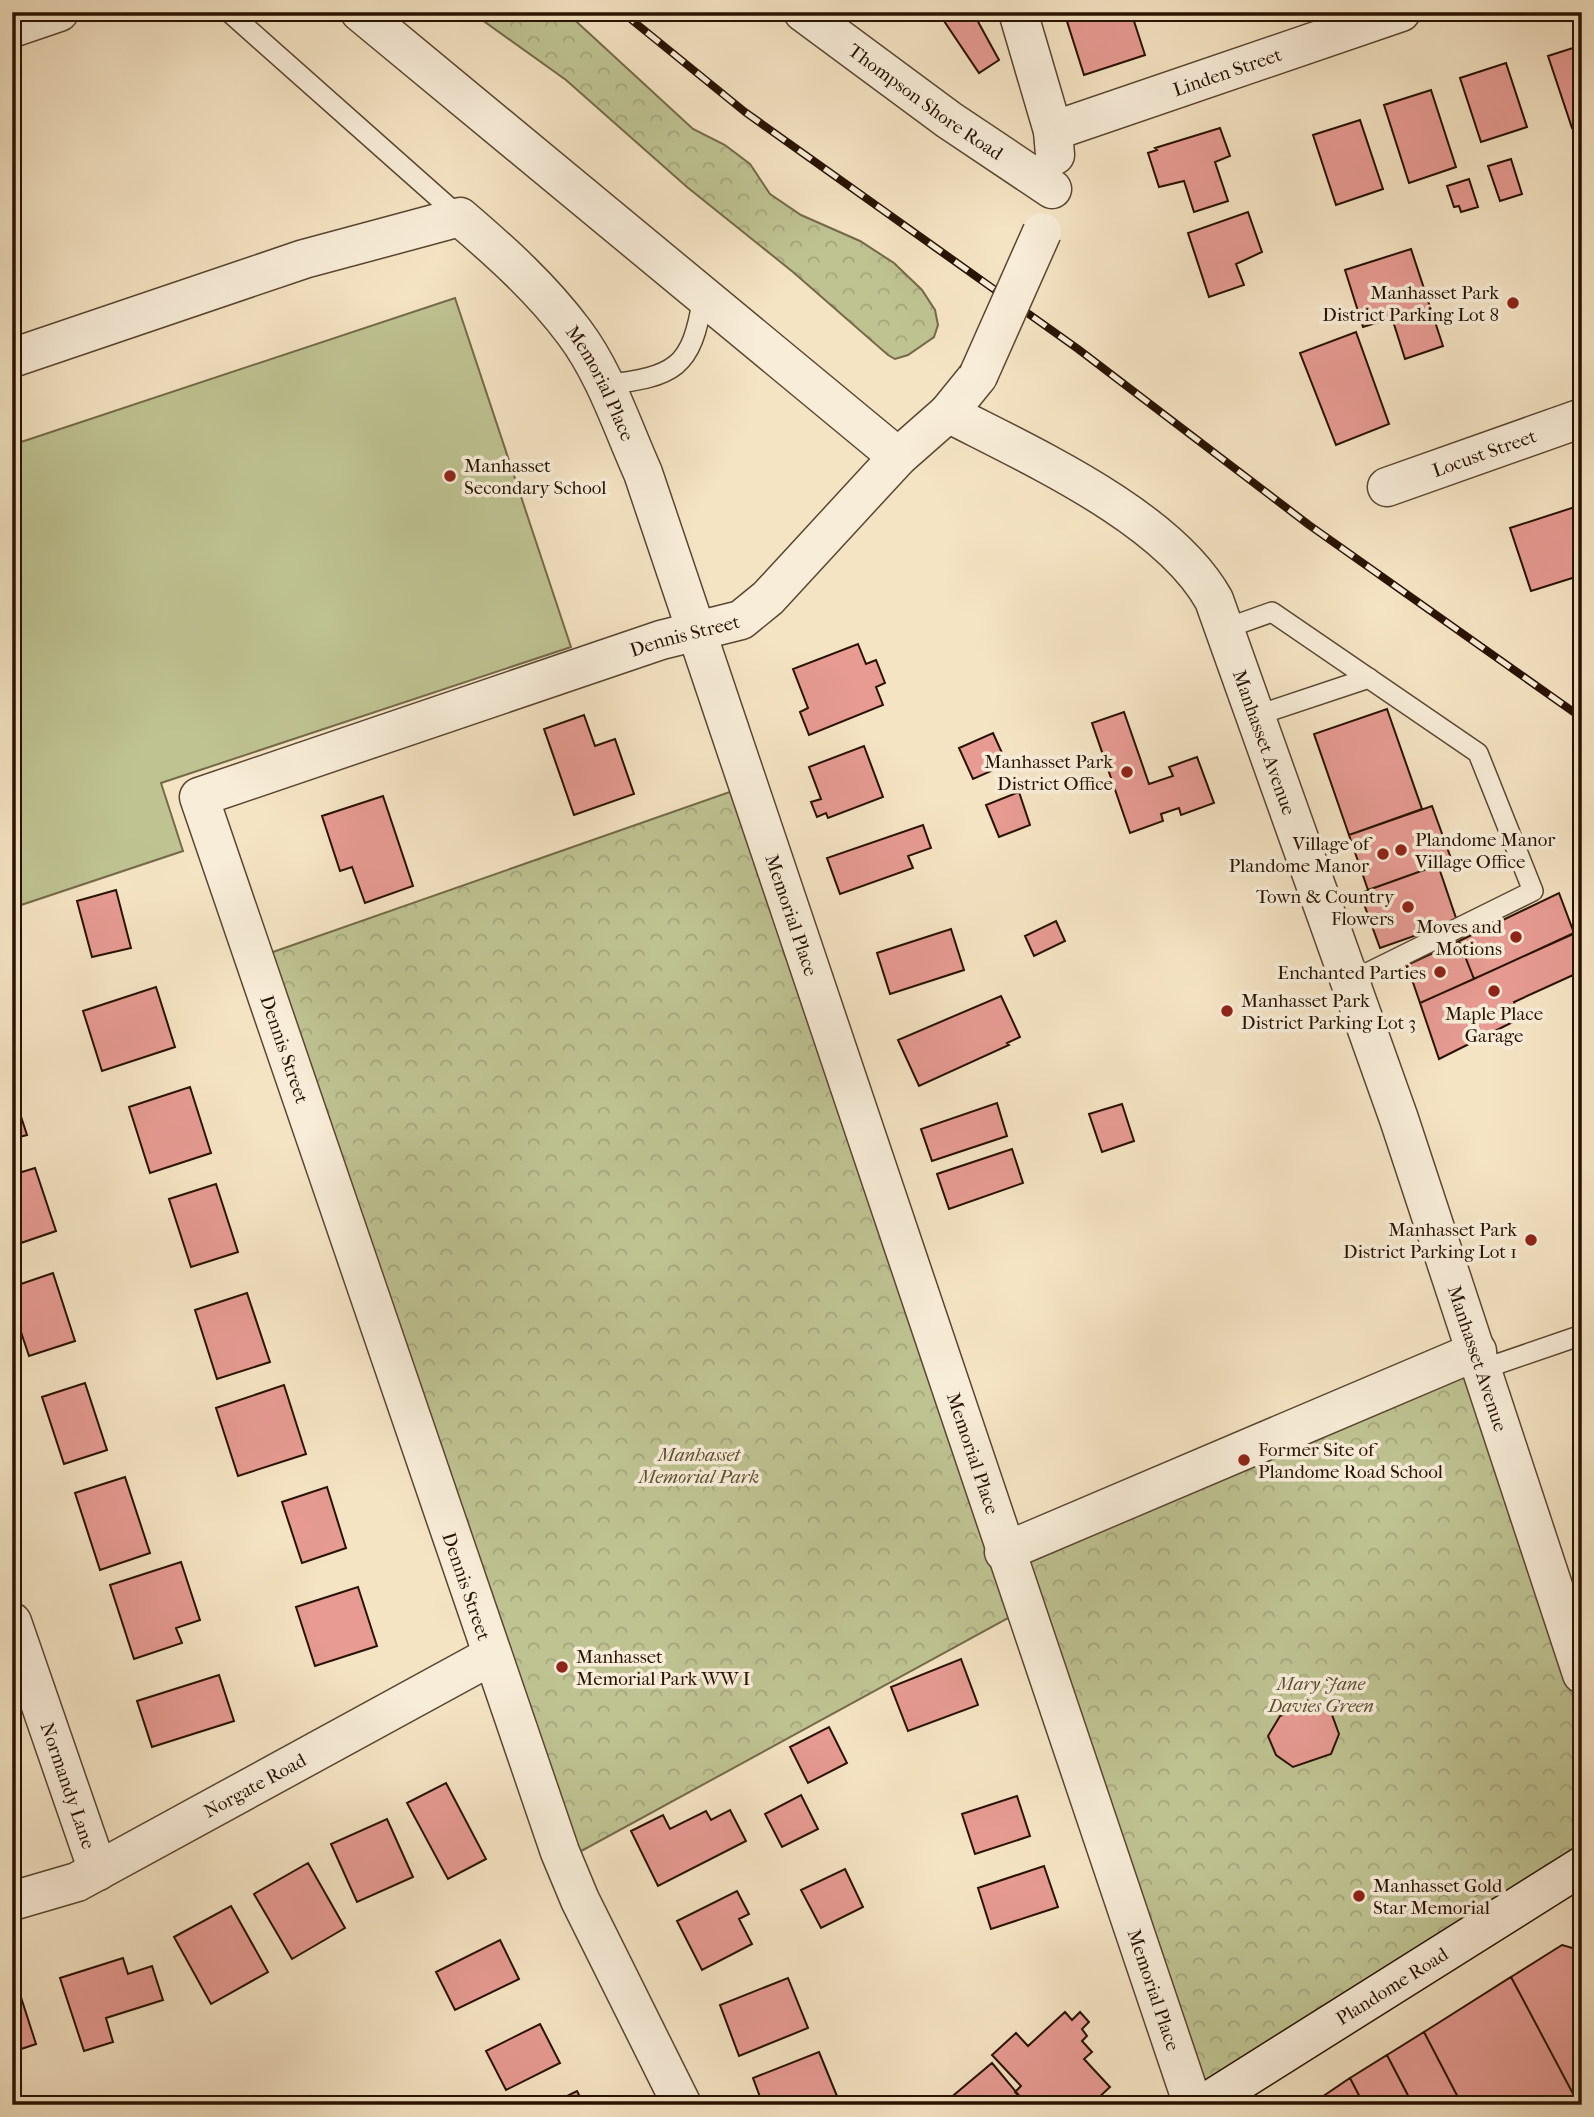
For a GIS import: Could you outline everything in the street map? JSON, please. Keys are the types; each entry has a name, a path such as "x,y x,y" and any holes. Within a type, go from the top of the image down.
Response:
{"street":[{"path":"12,28 60,12"},
{"path":"360,12 898,457"},
{"name":"Thompson Shore Road","path":"803,12 949,120 1052,189"},
{"path":"1018,12 1053,131 1055,146 1052,189"},
{"name":"Linden Street","path":"1053,131 1401,12"},
{"name":"Dennis Street","path":"682,2105 574,1887 491,1656 199,797 661,640 741,620 768,598 898,457 948,413 978,376 1042,232 1052,189"},
{"path":"12,358 304,259 460,217"},
{"name":"Memorial Place","path":"460,217 523,271 575,334 605,385 643,473 1004,1552 1193,2105"},
{"name":"Manhasset Avenue","path":"948,413 1112,503 1173,546 1203,580 1227,628 1351,981 1480,1360 1582,1674"},
{"name":"Locust Street","path":"1387,487 1582,418"},
{"path":"1004,1552 1480,1360"},
{"name":"Normandy Lane","path":"12,1622 98,1871"},
{"name":"Norgate Road","path":"12,1901 65,1888 491,1656"},
{"name":"Plandome Road","path":"1202,2105 1582,1866"}],"lane":[{"path":"229,12 460,217"},
{"path":"605,385 645,380 678,365 695,336 703,296"},
{"path":"1227,628 1272,612 1478,753 1533,891 1351,981"},
{"path":"1258,715 1369,678"},
{"path":"1480,1360 1582,1335"}],"green space":[{"path":"471,12 566,12 693,129 725,145 750,164 770,194 801,215 860,241 894,263 922,290 935,310 938,325 934,337 908,355 895,359 888,355 793,272 687,187 566,80"},
{"path":"455,298 571,647 161,783 183,851 12,908 12,445"},
{"name":"Manhasset Memorial Park","path":"741,788 1004,1552 1477,1351 1582,1674 1582,1866 1202,2105 1023,1610 563,1861 253,959"}],"building":[{"path":"938,12 985,12 976,18 999,60 979,73"},
{"path":"1073,12 1131,12 1145,55 1084,75 1065,15"},
{"path":"1582,45 1582,125 1572,128 1548,56"},
{"path":"1506,63 1527,127 1481,142 1460,78"},
{"path":"1431,90 1456,167 1409,183 1384,105"},
{"path":"1360,120 1383,189 1336,205 1313,135"},
{"path":"1220,128 1230,156 1215,162 1228,201 1194,212 1184,181 1159,187 1148,153 1157,150 1155,148"},
{"path":"1511,159 1522,194 1500,201 1488,166"},
{"path":"1469,179 1478,207 1461,212 1459,206 1454,207 1447,186"},
{"path":"1248,212 1262,252 1236,264 1244,285 1209,297 1188,233"},
{"path":"1411,249 1443,346 1405,359 1392,318 1363,327 1345,270"},
{"path":"1356,332 1389,424 1336,445 1300,353"},
{"path":"1578,506 1582,518 1582,575 1531,591 1510,528"},
{"path":"858,644 866,664 876,660 885,683 876,687 883,705 809,735 800,712 808,708 793,669"},
{"path":"1387,709 1422,809 1349,835 1314,734"},
{"name":"Manhasset Park District Office","path":"1124,712 1149,784 1173,776 1169,767 1197,757 1214,803 1181,815 1179,808 1161,814 1163,821 1130,833 1092,723"},
{"path":"584,715 595,746 615,739 634,794 574,815 544,729"},
{"path":"993,733 1007,764 973,779 959,748"},
{"path":"864,746 883,797 828,818 826,813 817,817 811,802 821,799 809,767"},
{"path":"1019,792 1030,825 999,837 986,805"},
{"path":"383,796 413,886 365,903 352,867 340,871 322,816"},
{"name":"Plandome Manor Village Office","path":"1432,806 1453,864 1439,869 1438,865 1368,890 1349,835"},
{"path":"923,825 931,848 908,856 913,868 840,894 827,858"},
{"name":"Town & Country Flowers","path":"1438,865 1457,921 1380,948 1360,893"},
{"path":"116,890 131,948 92,957 77,901"},
{"name":"Moves and Motions","path":"1559,893 1574,933 1474,979 1459,941"},
{"path":"1056,921 1065,941 1034,956 1025,936"},
{"path":"951,929 964,970 890,994 877,953"},
{"name":"Maple Place Garage","path":"1582,930 1582,971 1514,1002 1519,1019 1439,1059 1420,1003"},
{"name":"Enchanted Parties","path":"1459,941 1474,979 1420,1003 1407,965"},
{"path":"156,987 175,1047 102,1071 83,1011"},
{"path":"1001,996 1020,1037 1007,1043 1009,1045 919,1086 898,1040"},
{"path":"190,1087 211,1153 150,1173 129,1107"},
{"path":"12,1089 27,1135 12,1139"},
{"path":"997,1103 1007,1136 932,1161 921,1129"},
{"path":"1122,1104 1134,1141 1102,1152 1089,1114"},
{"path":"1012,1149 1023,1183 949,1209 937,1174"},
{"path":"35,1168 56,1231 12,1246 12,1175"},
{"path":"216,1184 238,1252 191,1267 169,1199"},
{"path":"53,1273 75,1341 29,1356 12,1305 12,1287"},
{"path":"247,1293 270,1362 217,1379 195,1310"},
{"path":"85,1383 107,1450 64,1464 42,1397"},
{"path":"284,1385 306,1454 238,1476 216,1408"},
{"path":"125,1477 150,1553 100,1570 75,1493"},
{"path":"327,1487 346,1548 302,1563 282,1502"},
{"path":"181,1562 200,1620 176,1628 182,1643 134,1659 110,1585"},
{"path":"358,1587 377,1646 315,1666 296,1607"},
{"path":"961,1659 978,1705 908,1731 891,1687"},
{"path":"219,1675 234,1721 152,1747 137,1701"},
{"path":"1313,1704 1331,1712 1339,1734 1331,1754 1293,1767 1276,1755 1268,1736 1280,1716"},
{"path":"829,1727 847,1763 808,1783 790,1747"},
{"path":"446,1783 486,1859 448,1879 407,1803"},
{"path":"801,1795 818,1829 782,1847 765,1814"},
{"path":"1017,1796 1030,1836 975,1854 962,1814"},
{"path":"730,1810 746,1841 658,1886 631,1831 663,1815 670,1829 706,1811 711,1820"},
{"path":"387,1819 413,1877 357,1902 331,1844"},
{"path":"308,1863 345,1928 292,1959 254,1894"},
{"path":"1044,1866 1058,1907 991,1929 978,1888"},
{"path":"845,1869 863,1907 821,1928 801,1890"},
{"path":"737,1891 749,1914 739,1919 752,1944 702,1970 677,1921"},
{"path":"231,1906 268,1972 211,2004 174,1937"},
{"path":"500,1940 519,1979 455,2010 436,1972"},
{"path":"1562,1945 1576,1949 1582,1959 1582,2105 1579,2105 1511,1977"},
{"path":"123,1958 128,1974 152,1966 163,2000 106,2018 113,2042 84,2051 60,1978"},
{"path":"1511,1977 1579,2105 1462,2105 1424,2032"},
{"path":"788,1978 808,2028 739,2056 720,2005"},
{"path":"18,1988 36,2044 12,2052 12,1990"},
{"path":"1065,2012 1072,2020 1080,2012 1089,2022 1082,2029 1087,2036 1082,2041 1092,2052 1084,2059 1110,2087 1096,2100 1100,2105 1027,2105 1015,2092 1021,2086 992,2055 1016,2033 1028,2046"},
{"path":"540,2024 560,2063 506,2090 486,2051"},
{"path":"1424,2032 1462,2105 1413,2105 1387,2055"},
{"path":"819,2052 839,2101 829,2105 763,2105 753,2078"},
{"path":"1387,2055 1413,2105 1364,2105 1350,2078"},
{"path":"992,2063 1027,2105 942,2105"},
{"path":"1350,2078 1364,2105 1314,2105 1313,2103"},
{"path":"577,2091 584,2105 549,2105"}],"railway":[{"path":"622,12 745,112 1078,349 1309,525 1582,718"}],"place":[{"name":"Manhasset Park District Parking Lot 8","path":"1513,303"},
{"name":"Manhasset Secondary School","path":"450,476"},
{"name":"Manhasset Park District Office","path":"1127,772"},
{"name":"Plandome Manor Village Office","path":"1401,850"},
{"name":"Village of Plandome Manor","path":"1383,854"},
{"name":"Town & Country Flowers","path":"1408,907"},
{"name":"Moves and Motions","path":"1516,937"},
{"name":"Enchanted Parties","path":"1440,972"},
{"name":"Maple Place Garage","path":"1494,991"},
{"name":"Manhasset Park District Parking Lot 3","path":"1227,1011"},
{"name":"Manhasset Park District Parking Lot 1","path":"1531,1240"},
{"name":"Former Site of Plandome Road School","path":"1244,1460"},
{"name":"Manhasset Memorial Park WW I","path":"562,1667"},
{"name":"Manhasset Gold Star Memorial","path":"1359,1896"}],"park label":[{"name":"Mary Jane Davies Green","path":"1321,1694"}]}
